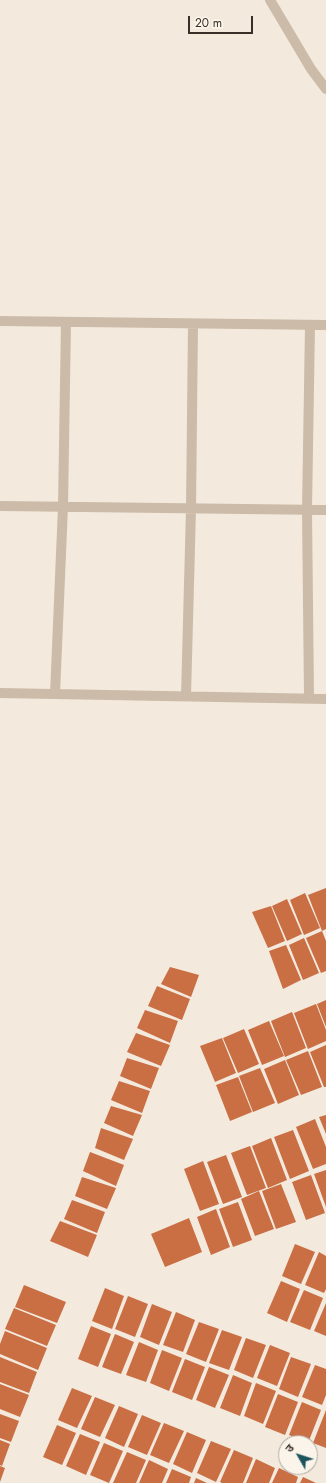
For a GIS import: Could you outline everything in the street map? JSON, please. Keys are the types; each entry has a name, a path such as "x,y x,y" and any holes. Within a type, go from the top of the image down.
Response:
{"street":[{"path":"270,0 310,69 324,85"},
{"path":"0,322 326,325"},
{"path":"55,694 63,507 66,322"},
{"path":"186,696 191,509 193,324"},
{"path":"309,698 307,510 310,325"},
{"path":"0,506 326,510"},
{"path":"0,693 326,699"}],"building":[{"path":"326,888 326,929 322,931 308,895"},
{"path":"305,893 320,928 304,935 290,900"},
{"path":"287,899 302,934 287,941 272,906"},
{"path":"271,906 285,941 268,948 252,912"},
{"path":"322,931 326,941 326,971 321,973 306,938"},
{"path":"304,938 319,973 303,980 289,945"},
{"path":"286,945 301,980 283,989 269,951"},
{"path":"170,967 199,975 191,997 161,984"},
{"path":"157,986 190,999 182,1020 148,1006"},
{"path":"326,1000 326,1027 317,1004"},
{"path":"316,1004 326,1030 326,1041 308,1049 294,1013"},
{"path":"145,1010 178,1021 170,1043 137,1028"},
{"path":"292,1012 306,1048 285,1057 271,1021"},
{"path":"269,1021 284,1056 262,1065 248,1030"},
{"path":"244,1029 259,1064 238,1073 223,1038"},
{"path":"136,1033 170,1045 161,1066 127,1052"},
{"path":"222,1038 236,1073 215,1082 200,1046"},
{"path":"326,1045 326,1087 324,1087 310,1052"},
{"path":"308,1051 322,1087 301,1095 286,1060"},
{"path":"127,1058 159,1068 151,1089 120,1076"},
{"path":"285,1060 299,1095 278,1104 264,1069"},
{"path":"260,1068 275,1103 253,1112 239,1076"},
{"path":"238,1077 252,1112 230,1121 216,1085"},
{"path":"119,1081 150,1091 142,1113 111,1100"},
{"path":"111,1106 142,1115 133,1136 104,1123"},
{"path":"326,1115 326,1134 319,1117"},
{"path":"315,1119 326,1147 326,1164 313,1169 296,1127"},
{"path":"101,1128 133,1139 124,1160 95,1148"},
{"path":"293,1130 309,1171 290,1179 274,1137"},
{"path":"271,1138 287,1180 268,1188 252,1146"},
{"path":"250,1146 266,1188 247,1195 231,1153"},
{"path":"90,1152 124,1165 116,1186 83,1171"},
{"path":"226,1155 242,1197 223,1204 207,1162"},
{"path":"203,1161 219,1204 200,1211 184,1169"},
{"path":"326,1170 326,1207 314,1174"},
{"path":"311,1175 325,1213 306,1220 292,1182"},
{"path":"82,1177 116,1188 107,1209 75,1196"},
{"path":"281,1184 296,1222 276,1229 262,1191"},
{"path":"259,1191 274,1229 255,1236 241,1199"},
{"path":"72,1200 105,1212 97,1233 64,1219"},
{"path":"238,1202 252,1240 233,1247 219,1209"},
{"path":"216,1209 230,1247 211,1255 197,1217"},
{"path":"189,1218 202,1252 165,1267 151,1234"},
{"path":"60,1221 97,1235 88,1257 50,1241"},
{"path":"295,1244 315,1252 301,1284 282,1276"},
{"path":"319,1252 326,1256 326,1289 324,1293 305,1285"},
{"path":"281,1281 300,1289 287,1322 267,1313"},
{"path":"24,1285 66,1302 57,1323 15,1307"},
{"path":"105,1288 124,1296 112,1329 92,1321"},
{"path":"304,1290 323,1298 310,1330 290,1322"},
{"path":"128,1296 148,1304 135,1337 115,1329"},
{"path":"326,1303 326,1336 314,1331"},
{"path":"152,1304 172,1312 159,1345 140,1337"},
{"path":"14,1308 56,1325 47,1346 5,1329"},
{"path":"176,1312 195,1320 183,1352 163,1345"},
{"path":"199,1322 219,1329 206,1362 186,1354"},
{"path":"91,1326 111,1334 98,1367 78,1359"},
{"path":"222,1330 242,1337 229,1370 209,1363"},
{"path":"5,1331 47,1348 38,1370 0,1354 0,1344"},
{"path":"115,1334 134,1342 121,1374 102,1367"},
{"path":"246,1338 266,1345 253,1378 234,1370"},
{"path":"139,1342 158,1350 146,1382 126,1375"},
{"path":"270,1345 290,1353 277,1386 257,1378"},
{"path":"162,1350 182,1358 169,1391 150,1383"},
{"path":"0,1357 37,1372 29,1393 0,1382"},
{"path":"291,1357 311,1364 298,1397 279,1389"},
{"path":"185,1359 205,1367 192,1400 172,1392"},
{"path":"315,1365 326,1369 326,1395 322,1405 302,1397"},
{"path":"209,1367 229,1375 215,1408 196,1400"},
{"path":"233,1375 252,1383 240,1416 220,1408"},
{"path":"256,1383 276,1391 263,1424 244,1416"},
{"path":"0,1384 29,1395 20,1417 0,1409"},
{"path":"72,1388 92,1396 77,1428 58,1420"},
{"path":"278,1394 298,1402 285,1435 265,1427"},
{"path":"95,1397 115,1405 100,1437 81,1429"},
{"path":"302,1402 321,1410 311,1435 289,1435"},
{"path":"119,1406 138,1414 124,1447 105,1438"},
{"path":"326,1410 326,1448 318,1445 318,1435 316,1435"},
{"path":"0,1414 19,1421 11,1442 0,1438"},
{"path":"142,1415 161,1423 147,1455 128,1447"},
{"path":"164,1423 184,1431 169,1463 150,1455"},
{"path":"57,1425 76,1433 62,1465 43,1457"},
{"path":"187,1432 206,1440 192,1473 173,1464"},
{"path":"80,1434 100,1442 86,1475 66,1466"},
{"path":"0,1440 10,1444 2,1466 0,1465"},
{"path":"211,1441 231,1449 216,1482 197,1473"},
{"path":"104,1443 123,1451 109,1483 90,1475"},
{"path":"234,1450 253,1458 243,1483 222,1483 220,1482"},
{"path":"127,1452 146,1460 136,1483 113,1483"},
{"path":"256,1459 275,1468 269,1483 246,1483"},
{"path":"149,1460 168,1469 162,1483 139,1483"},
{"path":"0,1466 5,1468 0,1482"},
{"path":"172,1469 191,1477 189,1483 166,1483"},
{"path":"278,1470 278,1475 294,1475 298,1477 296,1483 272,1483"},
{"path":"303,1477 316,1483 300,1483"},
{"path":"196,1478 207,1483 194,1483"}]}
